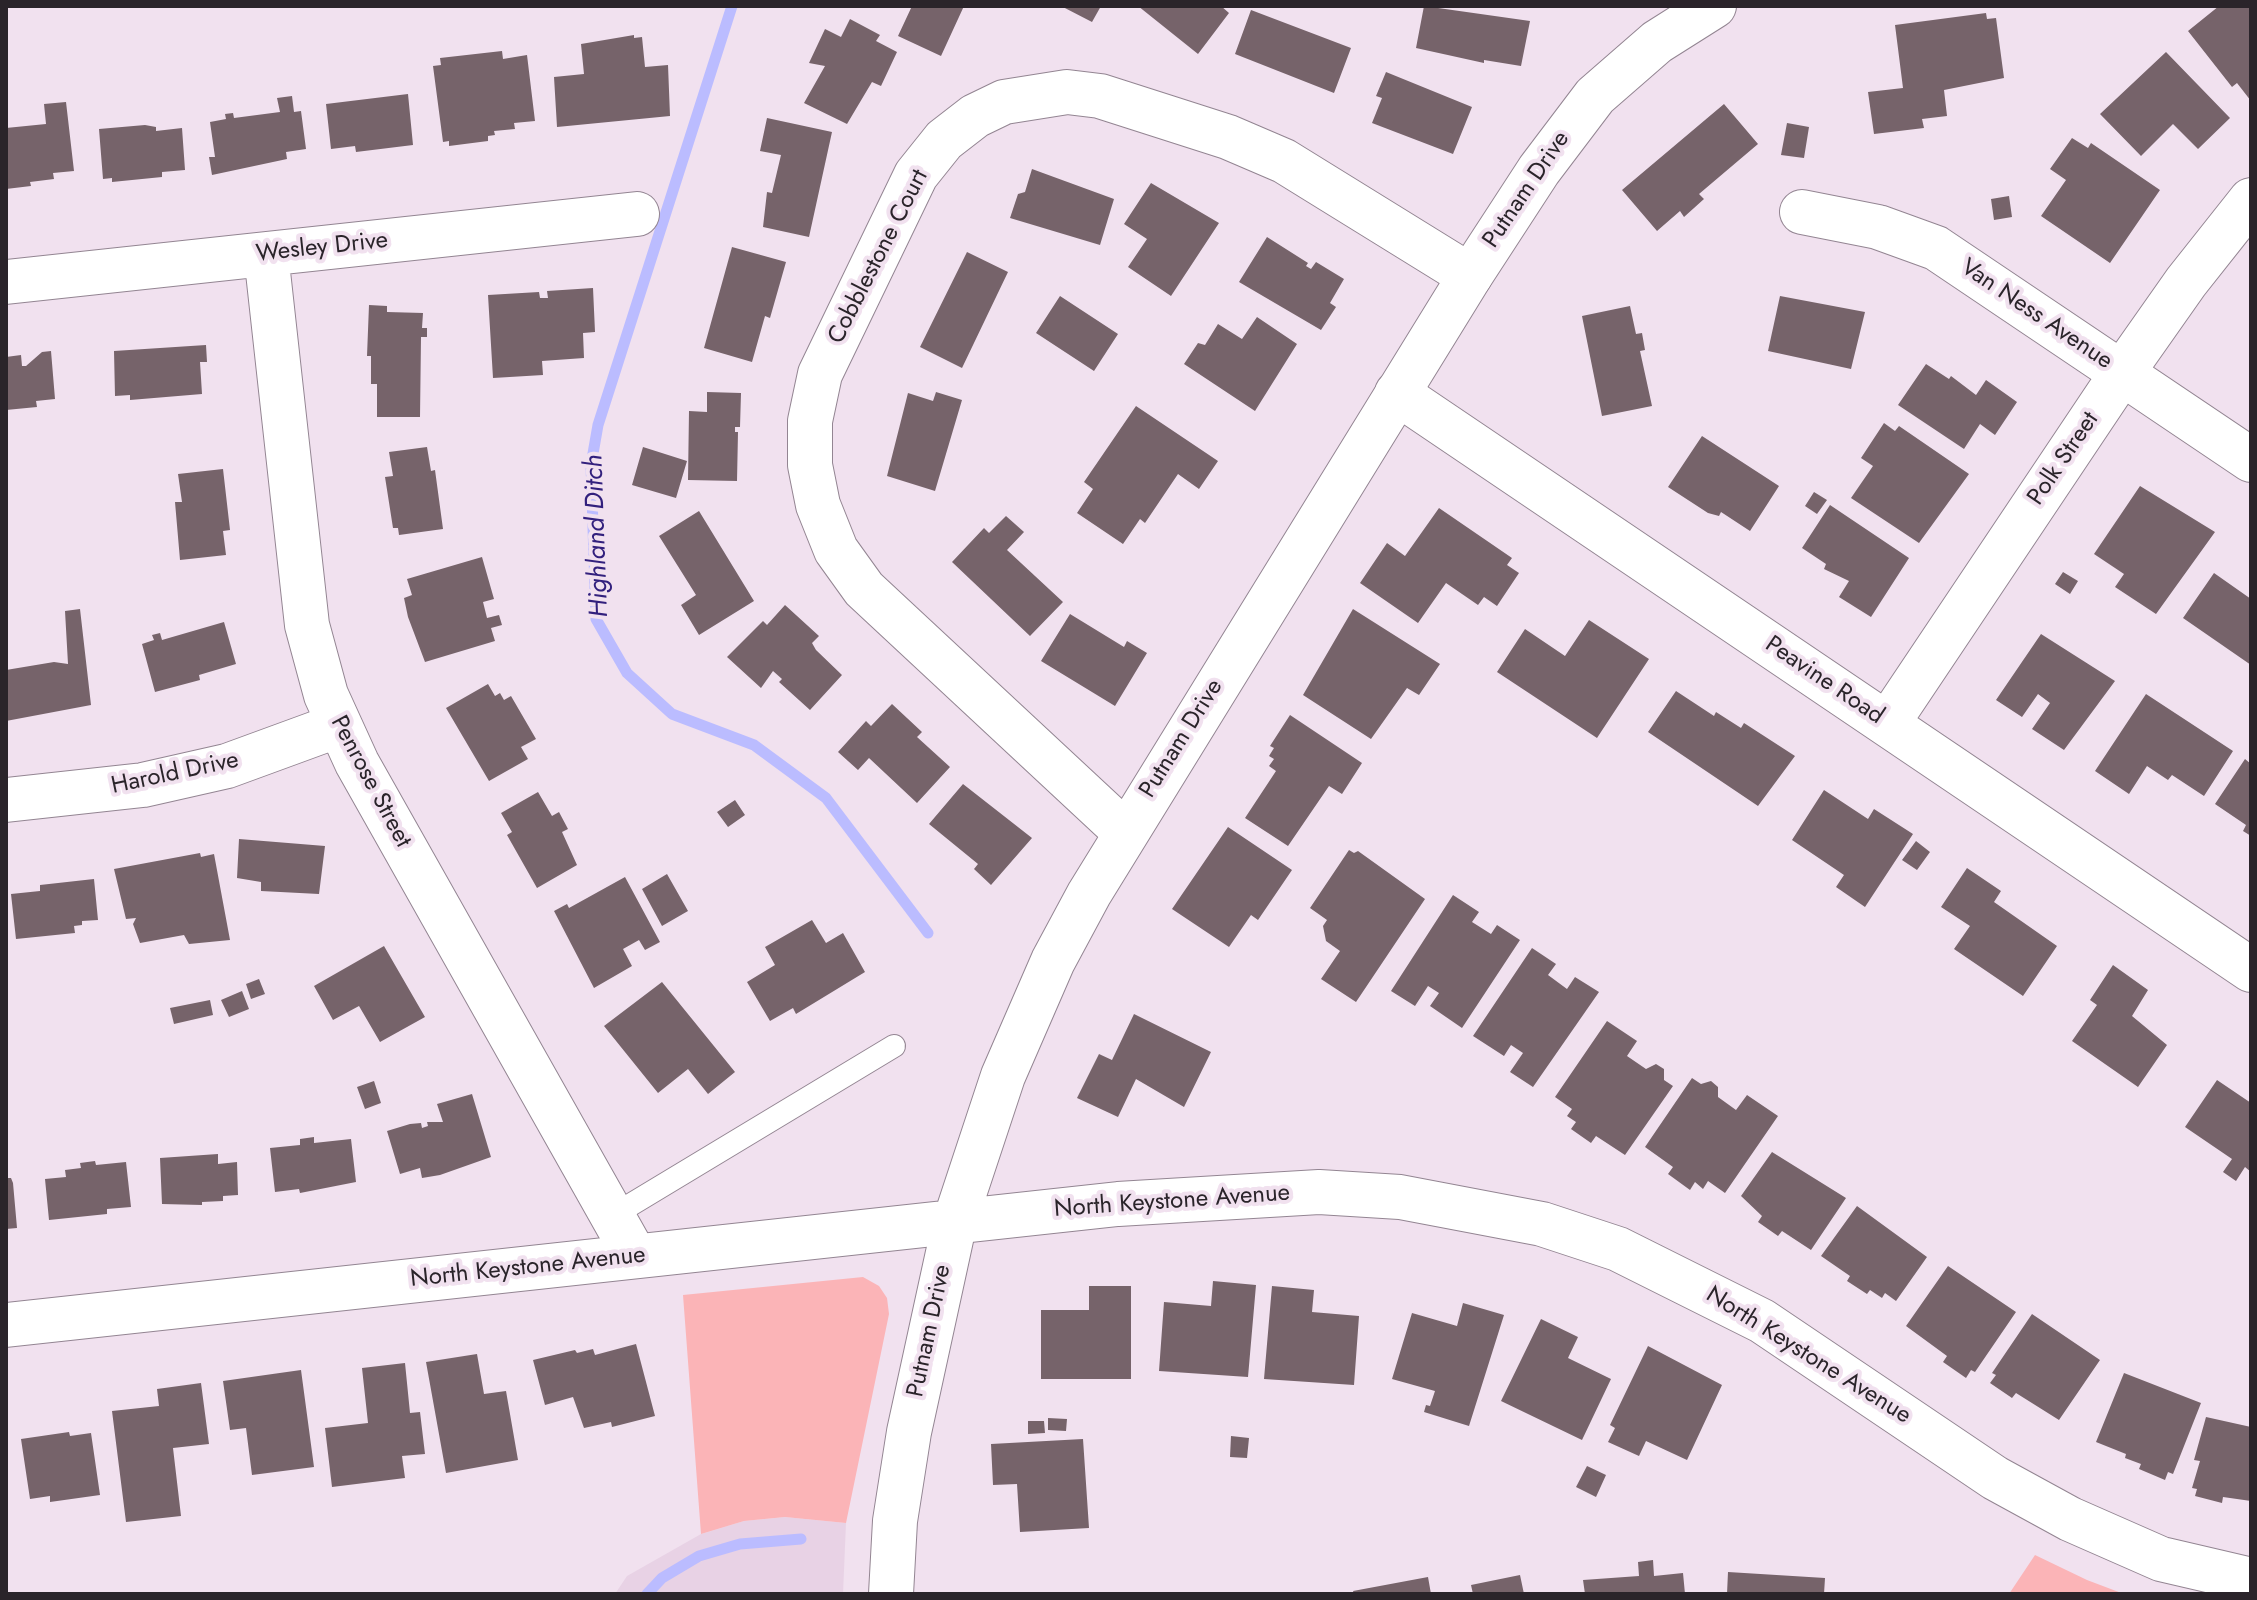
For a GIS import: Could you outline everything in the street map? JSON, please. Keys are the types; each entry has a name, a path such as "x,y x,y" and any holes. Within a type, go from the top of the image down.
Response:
{"street":[{"name":"Putnam Drive","path":"891,1594 895,1521 909,1432 955,1221 1003,1076 1060,948 1125,832 1545,160 1595,96 1657,42 1714,6"},
{"name":"Cobblestone Court","path":"1125,832 864,589 836,550 818,505 810,465 810,421 820,374 916,175 944,140 975,116 1004,102 1067,92 1100,96 1228,137 1284,161 1470,276"},
{"name":"Polk Street","path":"1887,724 2122,373 2186,282 2251,200"},
{"name":"Van Ness Avenue","path":"1802,212 1878,227 1936,248 2251,460"},
{"name":"Wesley Drive","path":"6,282 637,214"},
{"name":"Penrose Street","path":"266,254 307,625 339,725 635,1256"},
{"name":"Peavine Road","path":"1397,393 2251,970"},
{"name":"Harold Drive","path":"6,800 143,785 227,766 339,725"},
{"name":"North Keystone Avenue","path":"6,1325 1118,1204 1319,1192 1400,1197 1542,1224 1618,1249 1762,1321 1995,1478 2070,1519 2161,1559 2225,1577 2251,1580"}],"lane":[{"path":"612,1216 894,1046"}],"shaded area":[{"path":"863,1277 879,1286 887,1298 889,1314 846,1523 785,1517 744,1521 701,1534 683,1295"},
{"path":"785,1517 846,1523 843,1594 615,1594 627,1576 701,1534 744,1521"},
{"path":"2035,1555 2087,1580 2124,1594 2009,1594"}],"building":[{"path":"912,6 964,6 941,56 898,36"},
{"path":"1061,6 1101,6 1092,22"},
{"path":"1138,6 1221,6 1229,13 1198,54"},
{"path":"1424,6 1530,21 1521,66 1484,60 1484,63 1416,48"},
{"path":"2219,6 2251,6 2251,101 2237,83 2232,87 2188,31"},
{"path":"1251,10 1351,48 1334,93 1235,54"},
{"path":"1986,13 1987,19 1996,18 2004,78 1944,90 1947,116 1922,119 1924,128 1874,134 1868,92 1903,88 1895,25"},
{"path":"850,19 880,35 876,41 897,52 881,86 872,82 847,124 804,103 825,66 809,63 825,29 841,37"},
{"path":"634,35 634,38 642,37 645,67 668,65 670,116 557,127 554,77 584,74 581,44"},
{"path":"502,51 503,59 527,55 535,121 514,123 515,129 494,131 495,135 488,136 488,141 449,146 449,141 443,142 433,66 441,65 440,58"},
{"path":"2166,52 2230,118 2198,149 2173,124 2141,156 2100,114"},
{"path":"1386,72 1472,107 1453,154 1372,123 1382,98 1376,96"},
{"path":"408,94 413,145 356,152 355,146 331,149 326,104"},
{"path":"292,96 294,112 301,111 306,149 286,152 287,159 212,175 209,157 215,157 210,122 226,119 225,114 233,113 234,118 280,112 277,98"},
{"path":"66,102 74,171 53,173 54,179 30,182 31,186 6,189 6,128 46,124 44,104"},
{"path":"1724,104 1758,144 1699,194 1704,199 1684,217 1680,211 1657,231 1622,190"},
{"path":"767,118 832,132 809,237 763,227 767,192 772,193 781,155 760,151"},
{"path":"1787,123 1809,127 1804,158 1781,155"},
{"path":"156,127 156,131 182,128 185,170 162,172 162,177 112,182 112,178 103,179 99,129"},
{"path":"2072,138 2088,148 2091,143 2160,190 2110,263 2041,216 2066,180 2050,169"},
{"path":"1032,169 1114,199 1100,245 1010,218 1018,194 1025,192"},
{"path":"1151,183 1219,223 1171,296 1128,267 1147,239 1124,224"},
{"path":"2009,196 2012,217 1994,220 1991,199"},
{"path":"1267,237 1308,263 1306,266 1311,269 1316,262 1344,279 1330,303 1336,307 1321,330 1239,282"},
{"path":"732,247 786,262 770,318 765,316 752,362 704,348"},
{"path":"967,252 1008,272 962,368 920,347"},
{"path":"593,288 595,332 583,333 584,358 542,361 543,375 493,378 488,295 539,292 540,298 548,298 547,291"},
{"path":"1060,296 1118,334 1094,371 1036,333"},
{"path":"1780,296 1865,312 1851,369 1768,351"},
{"path":"369,305 387,306 387,312 423,313 422,328 427,328 427,337 421,337 420,417 377,417 377,384 371,384 371,356 367,356"},
{"path":"1630,306 1636,334 1642,333 1645,350 1640,351 1652,406 1602,416 1582,316"},
{"path":"1257,317 1297,344 1255,411 1184,364 1198,343 1205,345 1218,324 1242,339"},
{"path":"206,345 207,362 200,362 202,394 130,400 130,395 115,396 114,351"},
{"path":"51,351 55,399 36,401 37,407 6,410 6,357 21,355 22,366 26,366 42,352"},
{"path":"1926,364 1949,379 1951,376 1976,395 1986,380 2017,402 1995,435 1980,424 1964,449 1898,405"},
{"path":"707,392 741,393 740,427 735,427 735,432 738,432 737,481 688,480 689,411 707,412"},
{"path":"936,392 962,400 935,491 887,476 908,393 933,401"},
{"path":"1136,406 1218,461 1199,489 1178,474 1145,523 1140,519 1123,544 1077,513 1093,489 1084,482"},
{"path":"1884,423 1895,431 1899,426 1969,474 1919,543 1851,498 1873,466 1861,458"},
{"path":"1702,436 1779,486 1750,531 1721,512 1719,516 1708,513 1668,487"},
{"path":"427,447 431,471 435,470 443,529 399,535 398,528 393,528 385,477 393,476 389,452"},
{"path":"643,447 687,461 676,498 632,485"},
{"path":"223,469 230,530 223,531 226,555 180,560 175,502 182,502 178,474"},
{"path":"2140,486 2215,532 2156,614 2115,587 2124,574 2094,554"},
{"path":"1814,492 1827,500 1817,514 1805,506"},
{"path":"1830,505 1909,558 1871,617 1839,597 1849,581 1824,569 1826,564 1802,548"},
{"path":"1439,508 1512,558 1507,565 1519,573 1497,606 1484,597 1478,605 1446,583 1418,623 1360,583 1387,543 1405,556"},
{"path":"699,511 754,601 699,635 681,605 696,595 659,536"},
{"path":"1006,516 1024,532 1007,550 1063,602 1030,636 952,562 984,528 989,533"},
{"path":"482,557 494,599 483,602 487,618 499,615 502,625 491,628 495,641 425,662 408,617 404,598 412,595 407,579"},
{"path":"2063,572 2078,581 2070,594 2055,584"},
{"path":"2214,573 2251,599 2251,665 2183,618"},
{"path":"785,605 819,636 812,643 816,650 842,675 810,710 779,682 782,679 773,671 761,688 727,657 763,621 767,625"},
{"path":"80,609 91,705 6,721 6,670 54,662 68,664 65,611"},
{"path":"1353,609 1440,664 1419,695 1407,688 1371,739 1303,695"},
{"path":"1070,614 1124,647 1127,641 1147,653 1115,706 1041,661"},
{"path":"1589,620 1649,659 1597,738 1497,672 1525,629 1565,656"},
{"path":"224,622 236,664 199,675 200,680 155,692 142,644 154,640 152,635 160,633 162,640"},
{"path":"2041,634 2115,681 2064,750 2032,729 2050,703 2038,694 2022,717 1996,700"},
{"path":"488,684 495,696 500,693 504,700 511,696 536,739 521,747 528,759 489,781 446,708"},
{"path":"1676,691 1714,716 1716,712 1741,728 1744,723 1795,756 1758,806 1648,732"},
{"path":"2146,694 2233,751 2204,796 2172,775 2168,780 2147,766 2129,794 2095,771"},
{"path":"892,704 922,732 917,737 950,767 917,803 869,758 858,770 838,752 866,721 871,726"},
{"path":"1290,715 1362,763 1342,794 1329,786 1288,846 1245,818 1276,771 1269,766 1274,759 1269,756 1274,748 1270,746"},
{"path":"2245,759 2251,764 2251,836 2243,831 2246,825 2215,804"},
{"path":"963,784 1032,838 991,885 974,869 978,864 929,824"},
{"path":"1824,790 1868,819 1874,809 1913,834 1865,907 1836,887 1844,875 1792,840"},
{"path":"538,792 552,816 559,812 568,829 562,832 577,865 537,888 507,835 512,832 501,813"},
{"path":"735,800 745,815 728,827 717,812"},
{"path":"1228,827 1292,870 1258,920 1251,915 1229,947 1172,909"},
{"path":"239,839 325,846 319,894 261,891 261,882 237,878"},
{"path":"1916,841 1930,852 1917,870 1902,860"},
{"path":"1349,850 1354,853 1358,851 1425,899 1356,1002 1321,979 1340,951 1326,941 1323,926 1327,920 1310,908"},
{"path":"200,853 201,857 214,854 230,940 189,944 184,935 140,943 133,924 136,918 126,919 114,869"},
{"path":"1967,868 2001,891 1994,902 2057,946 2023,996 1954,949 1970,926 1941,907"},
{"path":"667,874 688,911 662,926 642,889"},
{"path":"625,877 660,942 645,950 639,940 623,949 632,966 594,988 554,911 567,904 569,908"},
{"path":"94,879 98,920 82,921 82,925 74,926 75,933 16,939 11,894 40,891 40,885"},
{"path":"1453,895 1479,912 1472,922 1491,934 1497,925 1520,940 1462,1028 1430,1006 1439,993 1428,986 1415,1006 1391,991"},
{"path":"812,920 826,943 843,933 865,972 796,1014 793,1008 770,1021 747,982 775,965 765,947"},
{"path":"384,946 425,1017 380,1042 359,1006 333,1020 314,986"},
{"path":"1532,948 1556,964 1548,975 1567,989 1575,977 1599,992 1533,1087 1510,1072 1523,1053 1511,1045 1504,1056 1473,1036"},
{"path":"2113,965 2148,990 2132,1016 2167,1045 2138,1087 2072,1041 2097,1005 2090,1000"},
{"path":"259,979 265,994 251,999 246,984"},
{"path":"662,982 735,1072 708,1094 688,1069 658,1093 604,1026"},
{"path":"242,991 249,1009 229,1017 221,1000"},
{"path":"210,1000 213,1015 174,1024 170,1008"},
{"path":"1134,1014 1211,1052 1184,1107 1136,1079 1118,1117 1077,1098 1099,1054 1112,1060"},
{"path":"1607,1021 1637,1041 1627,1056 1646,1069 1656,1064 1664,1069 1664,1080 1673,1086 1625,1155 1596,1136 1591,1143 1571,1129 1576,1122 1567,1116 1572,1109 1555,1097"},
{"path":"1692,1078 1701,1084 1711,1081 1718,1087 1718,1097 1736,1110 1747,1095 1778,1116 1725,1193 1708,1181 1703,1189 1695,1182 1690,1190 1668,1174 1673,1167 1645,1147"},
{"path":"2217,1080 2251,1103 2251,1172 2245,1167 2236,1181 2223,1172 2232,1159 2185,1127"},
{"path":"374,1081 381,1103 365,1109 357,1087"},
{"path":"472,1094 491,1157 440,1175 422,1178 420,1168 400,1174 387,1131 410,1124 421,1123 422,1128 428,1126 427,1122 443,1122 437,1104"},
{"path":"314,1137 314,1143 351,1139 356,1182 300,1193 299,1189 275,1192 270,1148 300,1145 300,1139"},
{"path":"1772,1152 1846,1198 1811,1250 1782,1231 1778,1236 1758,1222 1762,1216 1741,1196"},
{"path":"218,1154 218,1164 237,1162 238,1195 223,1196 223,1201 202,1202 202,1205 162,1204 160,1158"},
{"path":"95,1161 96,1165 126,1162 131,1207 107,1209 107,1214 49,1220 45,1179 66,1177 65,1170 81,1168 80,1163"},
{"path":"6,1178 11,1178 13,1183 17,1228 6,1229"},
{"path":"1857,1206 1927,1257 1896,1301 1885,1293 1882,1298 1870,1290 1867,1294 1847,1281 1850,1276 1821,1256"},
{"path":"1948,1266 2016,1312 1975,1372 1971,1370 1966,1378 1943,1362 1947,1356 1906,1326"},
{"path":"1213,1281 1256,1285 1248,1377 1159,1371 1164,1302 1211,1306"},
{"path":"1089,1286 1131,1286 1131,1379 1041,1379 1041,1310 1089,1310"},
{"path":"1272,1286 1314,1290 1312,1312 1359,1316 1354,1385 1264,1379"},
{"path":"1463,1303 1504,1315 1469,1426 1424,1412 1426,1405 1430,1406 1435,1391 1392,1379 1412,1313 1457,1326"},
{"path":"2032,1314 2100,1360 2059,1420 2016,1393 2012,1398 1990,1383 1996,1375 1992,1373"},
{"path":"1541,1319 1578,1337 1568,1358 1611,1379 1582,1440 1501,1401"},
{"path":"636,1344 655,1416 612,1427 611,1422 584,1428 573,1397 545,1405 533,1360 575,1350 577,1353 593,1349 595,1355"},
{"path":"1648,1346 1722,1385 1687,1460 1646,1441 1639,1456 1608,1442 1615,1428 1610,1425"},
{"path":"477,1354 484,1394 506,1391 518,1460 446,1473 426,1362"},
{"path":"405,1363 410,1413 420,1412 425,1454 402,1456 405,1478 332,1487 325,1428 368,1423 362,1368"},
{"path":"301,1370 314,1467 252,1475 246,1428 230,1430 223,1381"},
{"path":"2124,1373 2201,1403 2173,1474 2168,1472 2165,1480 2139,1469 2141,1464 2125,1458 2126,1454 2096,1442"},
{"path":"201,1383 209,1444 173,1448 181,1516 126,1522 112,1411 159,1406 157,1389"},
{"path":"2206,1417 2251,1427 2251,1501 2223,1497 2222,1503 2195,1496 2197,1489 2192,1488 2200,1461 2194,1460"},
{"path":"1048,1418 1067,1419 1066,1431 1048,1430"},
{"path":"1028,1421 1044,1421 1045,1433 1028,1434"},
{"path":"69,1432 70,1436 91,1433 100,1495 50,1502 50,1496 30,1499 21,1439"},
{"path":"1231,1436 1249,1438 1247,1458 1230,1457"},
{"path":"1083,1439 1089,1528 1020,1532 1017,1484 993,1485 991,1444"},
{"path":"1587,1466 1606,1475 1596,1497 1576,1487"},
{"path":"1653,1560 1654,1576 1683,1573 1685,1594 1585,1594 1583,1580 1639,1576 1638,1562"},
{"path":"1728,1572 1825,1578 1824,1594 1727,1594"},
{"path":"1520,1575 1524,1594 1473,1594 1471,1585"},
{"path":"1428,1577 1431,1594 1354,1594 1353,1591"}],"waterway":[{"name":"Highland Ditch","path":"732,6 598,425 591,465 596,619 627,673 672,714 754,745 826,798 928,933"},
{"name":"Highland Ditch","path":"647,1594 662,1578 699,1556 740,1544 801,1539"}]}
